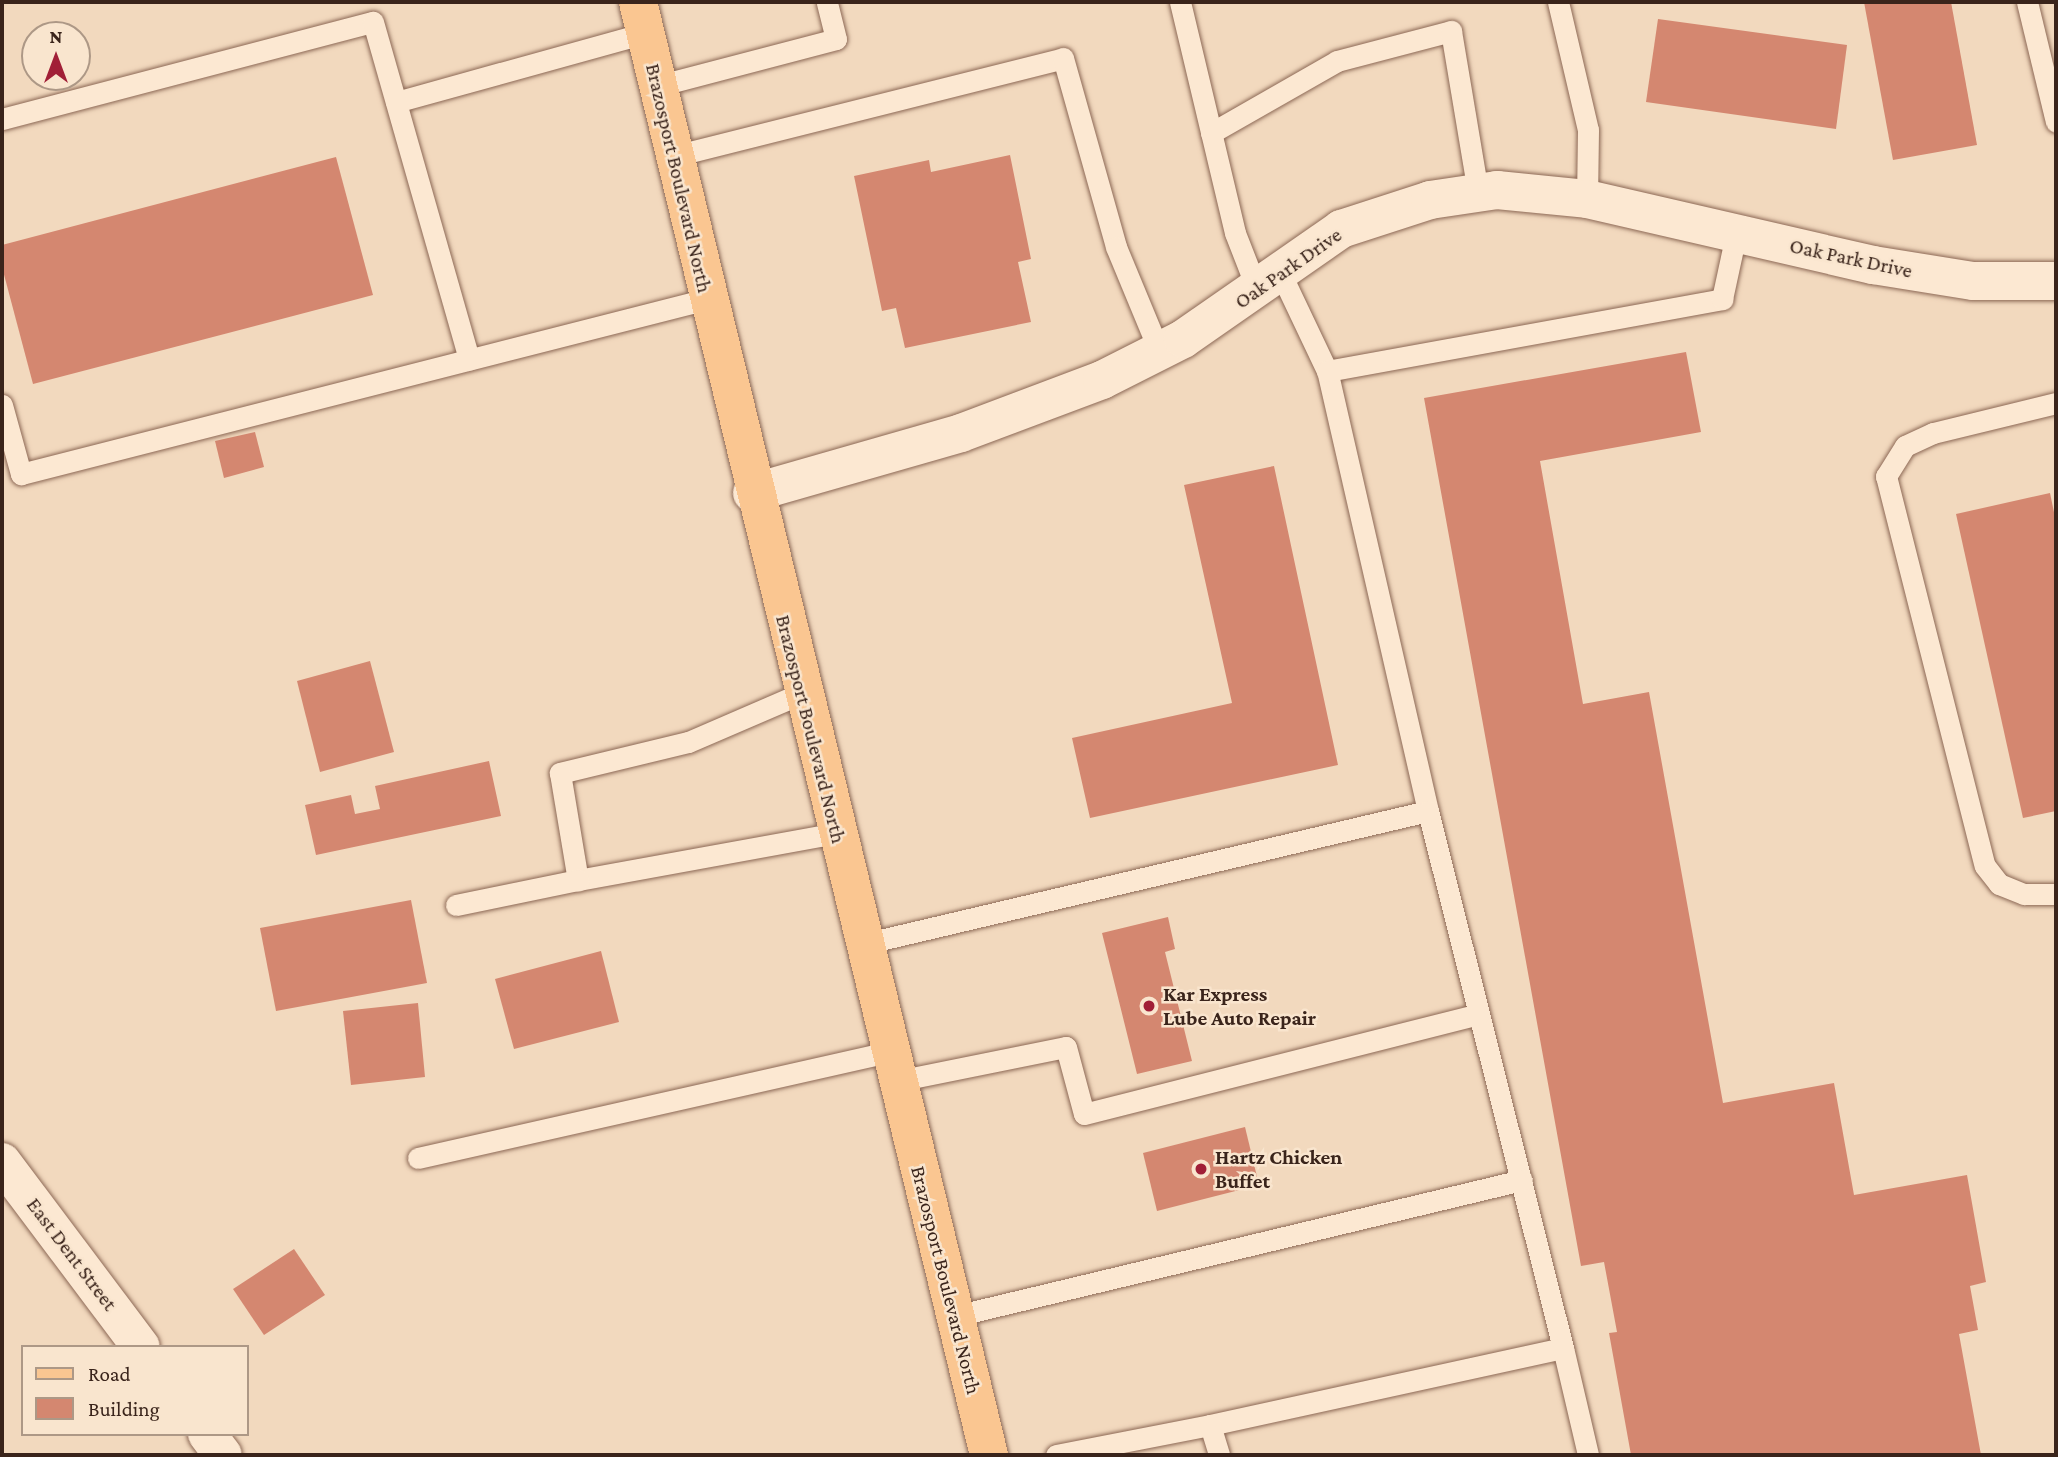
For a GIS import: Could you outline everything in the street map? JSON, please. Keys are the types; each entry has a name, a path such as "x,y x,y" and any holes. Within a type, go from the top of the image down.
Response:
{"main road":[{"name":"Brazosport Boulevard North","path":"641,18 752,493 989,1455"}],"street":[{"name":"Oak Park Drive","path":"752,493 961,433 1102,380 1159,351 1269,283 1341,229 1430,200 1497,190 1587,200 1736,234 1973,281 2056,281"},
{"name":"East Dent Street","path":"2,1162 139,1345"},
{"path":"209,1436 223,1455"}],"lane":[{"path":"657,86 836,39 827,2"},
{"path":"1180,2 1235,233 1327,372 1428,811 1522,1180 1588,1455"},
{"path":"1558,2 1588,130 1587,200"},
{"path":"2027,2 2056,122"},
{"path":"396,102 641,18"},
{"path":"2,119 373,22 469,360"},
{"path":"1211,133 1337,61 1451,31 1478,193"},
{"path":"674,156 1063,58 1116,247 1159,351"},
{"path":"1327,372 1722,299 1736,234"},
{"path":"2,405 21,474 707,299"},
{"path":"2056,403 1933,433 1905,446 1886,476 1981,857 1999,884 2024,894 2056,894"},
{"path":"578,880 560,773 688,742 802,693"},
{"path":"863,944 1428,811"},
{"path":"456,905 836,833"},
{"path":"418,1158 893,1066 1066,1047 1084,1114 1479,1014"},
{"path":"955,1316 1522,1180"},
{"path":"1056,1455 1210,1425 1563,1348"},
{"path":"1210,1425 1219,1455"}],"building":[{"path":"1864,2 1951,2 1977,145 1893,160"},
{"path":"1658,19 1847,45 1836,129 1646,102"},
{"path":"1010,155 1031,259 1018,262 1031,322 905,348 896,308 882,311 854,176 929,160 931,172"},
{"path":"336,157 373,295 33,384 2,267 2,245"},
{"path":"1686,352 1701,432 1540,461 1583,704 1649,692 1723,1103 1834,1083 1854,1195 1967,1175 1986,1282 1970,1286 1978,1330 1959,1334 1981,1455 1631,1455 1609,1333 1617,1332 1604,1262 1581,1266 1424,398"},
{"path":"255,432 264,467 224,478 215,441"},
{"path":"1274,466 1338,765 1090,818 1072,738 1232,703 1184,485"},
{"path":"2050,493 2056,522 2056,811 2023,818 1956,514"},
{"path":"370,661 394,752 320,772 297,681"},
{"path":"489,761 501,816 316,855 305,805 351,795 355,814 380,809 375,786"},
{"path":"411,900 427,983 276,1011 260,928"},
{"name":"Kar Express Lube Auto Repair","path":"1168,917 1175,949 1165,952 1192,1061 1137,1074 1102,933"},
{"path":"601,951 619,1022 514,1049 495,979"},
{"path":"418,1003 425,1077 351,1085 343,1011"},
{"name":"Hartz Chicken Buffet","path":"1245,1127 1259,1185 1157,1211 1143,1153"},
{"path":"294,1249 325,1295 264,1335 233,1289"}],"place":[{"name":"Kar Express Lube Auto Repair","path":"1149,1006"},
{"name":"Hartz Chicken Buffet","path":"1201,1169"}]}
